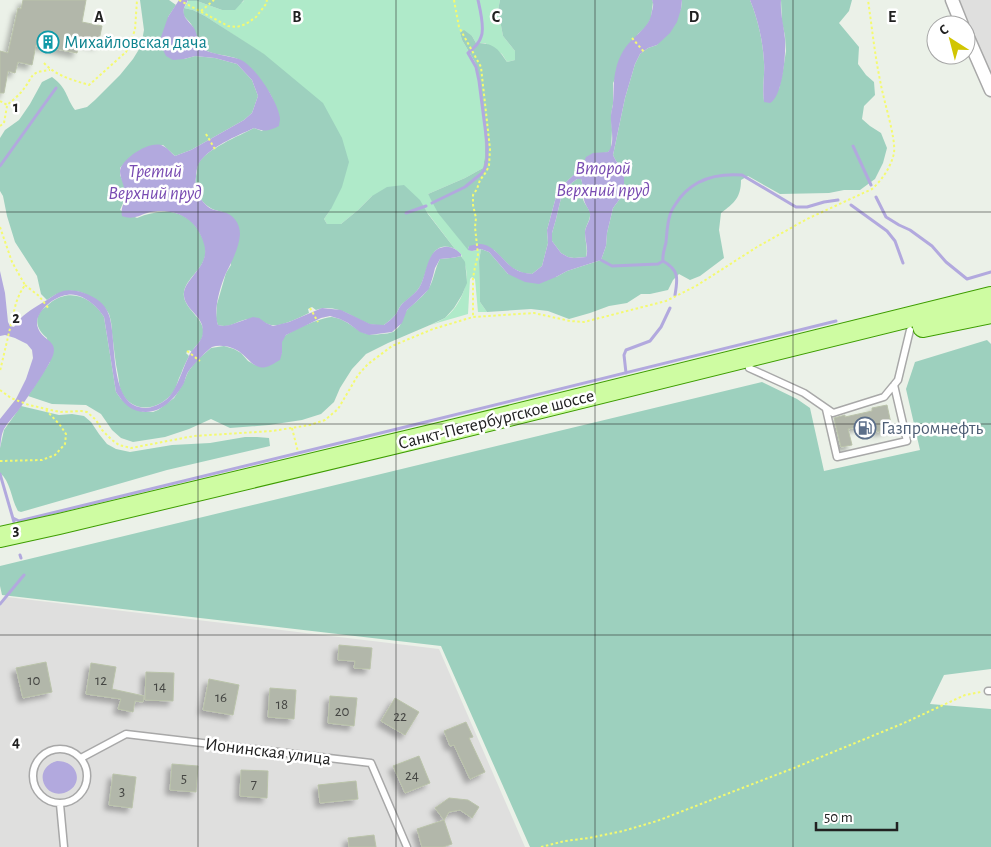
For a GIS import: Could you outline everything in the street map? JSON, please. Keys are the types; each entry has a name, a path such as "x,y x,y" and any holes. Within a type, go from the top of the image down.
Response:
{"main road":[{"name":"Санкт-Петербургское шоссе","path":"0,537 302,466 991,297"},
{"name":"Санкт-Петербургское шоссе","path":"0,549 749,368 991,312"}],"street":[{"path":"952,0 958,15"},
{"path":"976,56 991,90"}],"lane":[{"path":"749,368 804,393 833,413 884,397 898,380 910,330"},
{"path":"826,409 837,457 907,441 894,385"},
{"name":"Ионинская улица","path":"81,758 126,734 371,763 407,847"},
{"path":"61,749 72,752 81,758 87,774 83,791 77,798 60,804 50,802 40,796 34,787 32,776 34,765 41,756 50,750 61,749"},
{"path":"60,804 64,847"}],"path":[{"path":"44,63 50,70 89,85 126,52 135,30 137,0"},
{"path":"179,0 228,26 238,27 256,17 267,0"},
{"path":"201,11 214,0"},
{"path":"454,0 460,27 481,67 490,149 489,166 480,180 474,195 473,205 476,218 478,255 473,278 473,317"},
{"path":"0,390 11,398 29,405 60,412 87,412 112,440 119,445 132,448 194,436 272,431 310,425 326,420 338,409 358,375 368,364 392,346 434,329 473,317 534,313 584,322 666,301 696,286 757,247 834,206 855,198 879,183 889,168 894,152 893,138 880,84 868,0"},
{"path":"632,38 645,53"},
{"path":"0,126 4,123 7,105 24,90 32,76 39,71 50,70"},
{"path":"0,101 7,105"},
{"path":"206,134 216,151"},
{"path":"0,227 12,262 25,285 39,296 49,309"},
{"path":"0,371 16,303 25,285"},
{"path":"310,308 318,322"},
{"path":"187,351 200,361"},
{"path":"0,461 42,460 55,455 65,444 66,434 46,409"},
{"path":"292,428 302,466"},
{"path":"541,847 623,831 656,821 904,723 965,695 989,691"}],"shaded area":[{"path":"959,0 991,0 991,73 976,39 976,15 966,15"},
{"path":"7,597 439,649 525,847 0,847 0,606"}],"green space":[{"path":"140,0 169,0 176,5 168,17 184,59 195,56 215,58 237,64 252,80 258,96 252,113 244,120 191,150 175,156 163,145 141,150 129,158 120,168 126,196 120,210 137,218 156,212 175,213 183,216 197,228 206,248 201,266 185,287 184,292 187,304 203,327 201,340 192,352 189,350 186,353 189,356 174,391 161,403 146,408 132,404 121,391 115,360 111,321 104,307 94,299 78,292 64,292 47,300 41,294 37,276 15,242 0,191 0,138 5,130 19,120 42,82 52,77 64,89 75,110 87,107 95,100 120,75 141,46 144,30"},
{"path":"188,0 244,0 235,10 222,10 197,1"},
{"path":"244,0 500,0 498,10 503,36 515,51 515,60 507,62 502,54 485,43 476,43 472,36 460,33 475,62 483,103 485,155 483,168 428,194 461,241 472,251 481,249 479,261 480,302 487,312 478,312 475,279 472,277 470,279 468,314 430,325 445,318 455,308 462,296 467,276 461,254 455,249 414,195 372,196 341,224 327,224 324,219 331,209 263,54 205,16 184,8 188,1 197,1 222,10"},
{"path":"500,0 652,0 653,2 651,18 646,27 638,34 613,83 611,149 608,152 587,157 582,167 563,185 556,197 547,230 548,243 542,266 532,274 523,273 512,268 494,250 469,246 468,250 438,213 428,194 483,168 485,155 483,103 475,62 460,33 464,30 472,36 476,43 491,45 501,53 507,62 515,60 515,51 503,36 498,10"},
{"path":"682,0 750,0 758,23 763,47 764,101 779,89 783,70 786,51 781,0 852,0 849,11 839,23 859,47 858,64 874,82 875,95 864,106 862,119 881,133 887,148 883,163 875,179 860,190 780,194 748,176 741,180 740,191 736,200 721,213 719,230 724,258 700,276 690,280 679,274 673,280 668,290 641,294 627,303 609,306 569,319 548,311 531,309 487,312 480,302 479,261 481,249 489,252 508,274 556,277 567,271 601,260 606,246 613,208 622,196 624,169 613,155 625,98 635,64 640,54 648,48 657,45 681,9"},
{"path":"184,8 205,16 264,54 323,103 342,138 349,162 342,187 324,219 327,224 341,224 372,196 387,187 404,185 420,200 428,214 455,249 439,248 434,252 419,288 384,325 369,324 331,308 316,310 312,307 308,309 309,313 280,325 271,325 259,319 253,319 227,326 218,325 216,319 217,304 226,273 231,265 223,212 208,206 197,193 195,181 198,164 208,153 232,139 254,128 262,131 278,113 269,92 240,60 208,52 201,46 193,27 184,15"},
{"path":"577,179 581,179 583,199 590,216 585,233 586,257 574,258 561,253 552,241 552,233 565,188"},
{"path":"461,256 465,262 467,283 454,308 445,318 366,354 352,369 334,402 321,414 302,420 230,428 211,419 165,437 133,442 121,438 112,430 101,414 86,405 52,404 28,396 50,362 47,338 38,326 37,319 41,311 49,304 64,296 80,297 93,304 99,310 104,317 116,392 121,399 143,412 153,412 174,398 196,361 211,348 224,346 234,349 241,353 248,361 265,367 282,353 282,341 286,335 298,328 328,317 345,321 360,331 373,335 393,332 401,324 408,309 429,288 440,259"},
{"path":"987,340 991,344 991,669 944,675 930,704 991,709 991,847 530,847 441,646 2,595 0,566 762,382 797,399 810,408 824,471 920,450 906,389 915,362"},
{"path":"21,406 59,415 72,414 84,416 91,422 107,444 116,449 130,452 172,445 210,443 245,437 269,438 270,446 167,470 21,512 18,511 9,486 0,473 0,448 4,430"}],"water":[{"name":"Третий Верхний пруд","path":"179,0 188,0 184,9 185,16 195,30 203,48 212,53 239,59 252,68 265,85 275,103 280,118 279,126 275,128 264,130 254,128 224,142 209,152 198,166 196,185 201,199 210,208 227,213 233,217 240,230 237,249 218,299 216,313 218,325 230,325 253,317 259,318 273,326 289,322 322,308 341,310 370,324 384,325 419,288 430,258 438,249 444,247 453,248 461,256 440,259 435,268 429,289 407,310 402,323 392,332 369,335 360,332 340,319 330,316 321,318 286,335 282,342 280,360 262,368 252,363 235,349 223,346 212,347 190,370 184,383 168,403 163,407 146,412 136,411 128,406 116,392 102,314 92,303 82,297 73,295 62,296 45,307 38,317 37,323 40,333 53,345 54,353 44,373 4,429 0,448 0,419 16,399 26,379 33,358 32,350 27,344 5,335 0,336 0,271 10,326 14,327 30,311 56,294 65,291 84,293 102,304 109,315 118,381 129,402 139,407 154,406 171,395 191,352 202,337 202,325 198,317 188,306 184,293 186,286 204,258 204,242 192,223 179,214 155,211 132,218 122,216 125,194 120,171 125,161 137,151 151,145 163,146 175,156 191,150 244,120 252,113 258,96 252,80 237,64 215,58 195,56 173,60 166,56 161,46 161,37 168,17"},
{"name":"Второй Верхний пруд","path":"682,0 681,9 677,22 670,33 657,45 648,48 640,54 635,64 625,98 613,155 624,169 624,185 622,196 613,208 606,246 601,260 567,271 539,284 525,282 508,274 489,252 481,249 468,250 469,246 486,245 513,268 524,273 532,274 542,266 548,243 547,230 556,197 563,185 582,167 586,157 593,153 608,152 612,144 611,114 614,77 617,65 626,47 649,21 653,1","holes":["577,179 581,179 584,201 589,210 590,219 585,233 586,257 574,258 561,253 552,241 552,233 565,188"]},
{"path":"750,0 781,0 785,39 784,64 781,84 770,103 764,102 763,47 758,23"},
{"path":"57,761 71,765 77,775 77,780 70,790 57,794 51,792 46,787 43,782 43,776 49,765"}],"building":[{"name":"Михайловская дача","path":"23,0 86,0 82,22 102,26 98,45 79,41 77,53 36,45 32,65 18,62 15,73 8,71 4,93 0,93 0,51 8,53 18,8 21,9"},
{"path":"887,405 892,428 877,432 875,423 848,429 852,445 841,447 834,418 872,411 872,408"},
{"path":"339,645 372,648 370,669 354,668 355,661 338,660"},
{"path":"46,662 52,692 23,698 16,668"},
{"path":"91,663 116,667 112,689 144,696 143,702 135,701 133,712 118,709 121,699 86,694"},
{"path":"146,672 174,673 173,701 145,700"},
{"path":"209,679 239,685 233,715 203,710"},
{"path":"270,688 296,690 294,719 268,717"},
{"path":"330,696 357,698 354,726 328,723"},
{"path":"395,698 419,712 405,735 381,721"},
{"path":"466,722 473,737 469,738 485,772 470,779 454,745 450,746 444,731"},
{"path":"419,756 430,783 405,793 393,766"},
{"path":"172,764 198,766 196,792 170,790"},
{"path":"241,770 268,771 267,798 240,796"},
{"path":"113,774 136,777 132,808 109,805"},
{"path":"356,781 358,799 320,803 318,785"},
{"path":"449,798 468,800 479,807 472,818 460,810 449,812 444,820 435,808"},
{"path":"444,820 452,844 443,847 422,847 417,829"},
{"path":"374,835 376,847 349,847 348,838"}],"waterway":[{"path":"432,203 465,187 482,173 487,160 487,143 479,81 476,67 468,53 480,40 482,33 482,19 478,0"},
{"path":"0,166 56,88"},
{"path":"853,146 871,185"},
{"path":"601,260 612,266 658,264 663,261 668,222 673,208 688,189 713,177 742,175 796,207 807,207 838,200"},
{"path":"876,197 886,217 910,230 932,246 946,262 967,279 991,272"},
{"path":"851,205 887,231 895,241 903,263"},
{"path":"406,213 426,206"},
{"path":"663,261 675,271 677,284 675,295"},
{"path":"626,373 624,355 626,350 650,341 661,327 670,308"},
{"path":"13,518 19,521 836,321"},
{"path":"0,474 14,522"},
{"path":"0,604 24,575"}],"place":[{"name":"Михайловская дача","path":"48,42"},
{"name":"Газпромнефть","path":"865,428"}]}
